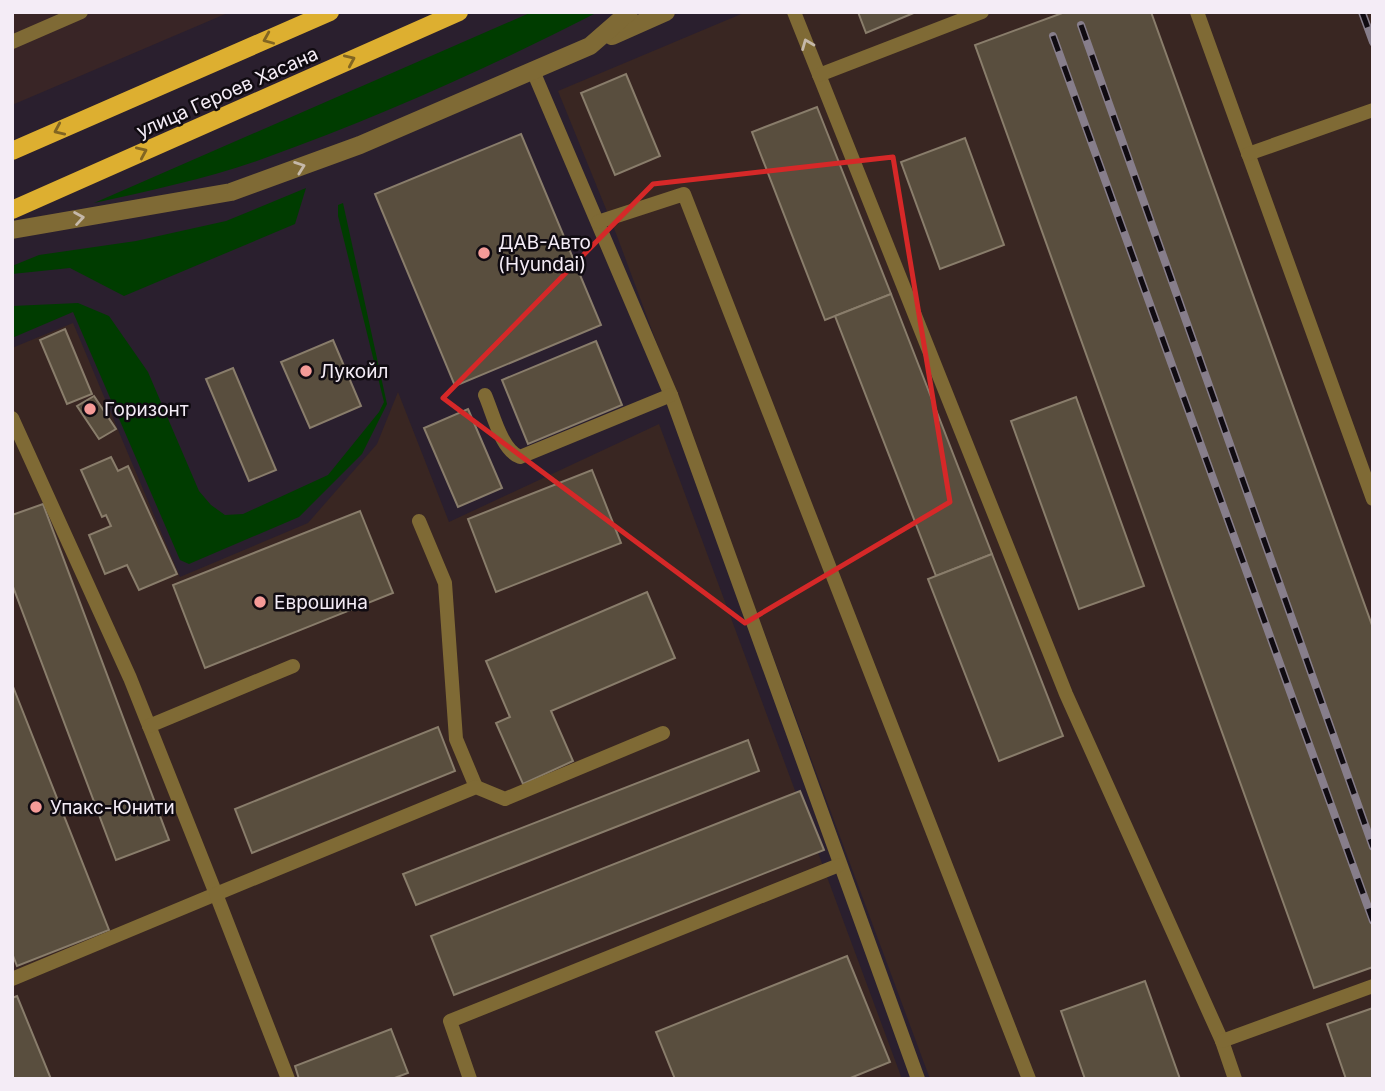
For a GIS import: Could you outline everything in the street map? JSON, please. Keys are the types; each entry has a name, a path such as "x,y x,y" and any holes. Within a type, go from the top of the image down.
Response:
{"main road":[{"name":"улица Героев Хасана","path":"18,148 330,12"},
{"name":"улица Героев Хасана","path":"12,209 459,12"}],"street":[{"path":"590,46 629,12"},
{"path":"12,230 231,192 360,145 666,12"}],"lane":[{"path":"12,42 81,12"},
{"path":"794,12 1066,694 1222,1041 1235,1079"},
{"path":"819,75 982,12"},
{"path":"1197,12 1373,499"},
{"path":"533,71 671,395 918,1079"},
{"path":"1248,154 1373,110"},
{"path":"598,222 684,194 1029,1079"},
{"path":"485,395 512,454 520,457 671,395"},
{"path":"12,418 149,726 288,1079"},
{"path":"419,521 445,583 456,739 475,787"},
{"path":"149,726 293,666"},
{"path":"12,979 475,787 505,799 663,733"},
{"path":"470,1079 450,1021 839,865"},
{"path":"1222,1041 1373,986"}],"highlighted area":[{"path":"893,157 950,502 745,623 443,398 653,184"}],"shaded area":[{"path":"12,12 230,12 12,105"},
{"path":"746,12 1373,12 1373,1079 930,1079 617,236 558,91"},
{"path":"73,323 180,577 308,523 377,444 398,392 449,522 659,424 902,1079 12,1079 12,348"}],"green space":[{"path":"532,12 598,12 434,90 308,142 223,172 94,203"},
{"path":"306,188 295,224 124,296 70,268 12,274 12,266 39,255 136,241 226,221"},
{"path":"343,203 387,404 362,454 299,517 189,564 180,560 73,312 12,338 12,306 78,303 109,316 148,372 199,491 211,505 225,515 243,514 328,475 379,412 384,402 338,216 338,205"}],"building":[{"path":"858,12 916,12 866,33"},
{"path":"1065,12 1151,12 1373,628 1373,967 1314,988 975,45"},
{"path":"626,74 660,156 615,175 581,93"},
{"path":"817,107 891,294 825,320 752,132"},
{"path":"521,134 601,325 455,386 375,194"},
{"path":"965,138 1004,245 940,269 901,162"},
{"path":"891,294 992,554 936,576 835,316"},
{"path":"65,329 92,394 67,404 40,340"},
{"path":"333,340 361,406 310,428 281,362"},
{"path":"596,341 622,405 528,444 502,380"},
{"path":"233,368 276,470 249,481 206,379"},
{"path":"94,396 116,429 99,439 77,406"},
{"path":"1076,397 1144,586 1079,609 1011,421"},
{"path":"468,409 502,488 458,507 424,428"},
{"path":"111,457 118,471 128,466 177,574 139,590 127,565 105,574 89,535 111,526 106,515 102,517 81,470"},
{"path":"592,470 621,543 496,592 468,519"},
{"path":"43,504 169,840 116,860 12,584 12,515"},
{"path":"360,511 393,593 205,668 173,585"},
{"path":"992,554 1063,736 999,761 928,579"},
{"path":"647,592 675,658 551,711 573,761 523,784 496,723 510,717 486,661"},
{"name":"Упакс-Юнити","path":"12,684 109,930 17,966 12,953"},
{"path":"438,727 455,771 252,853 235,809"},
{"path":"748,740 759,771 416,905 403,874"},
{"path":"800,791 824,850 454,995 431,936"},
{"path":"847,956 890,1062 848,1079 675,1079 656,1032"},
{"path":"1145,981 1180,1079 1085,1079 1061,1011"},
{"path":"17,996 51,1079 12,1079 12,998"},
{"path":"1373,1008 1373,1079 1346,1079 1327,1024"},
{"path":"391,1029 408,1073 392,1079 299,1079 295,1066"}],"railway":[{"path":"1362,12 1373,42"},
{"path":"1081,25 1373,847"},
{"path":"1053,36 1373,921"}],"place":[{"name":"ДАВ-Авто (Hyundai)","path":"484,253"},
{"name":"Лукойл","path":"306,371"},
{"name":"Горизонт","path":"90,409"},
{"name":"Еврошина","path":"260,602"},
{"name":"Упакс-Юнити","path":"36,807"}]}
